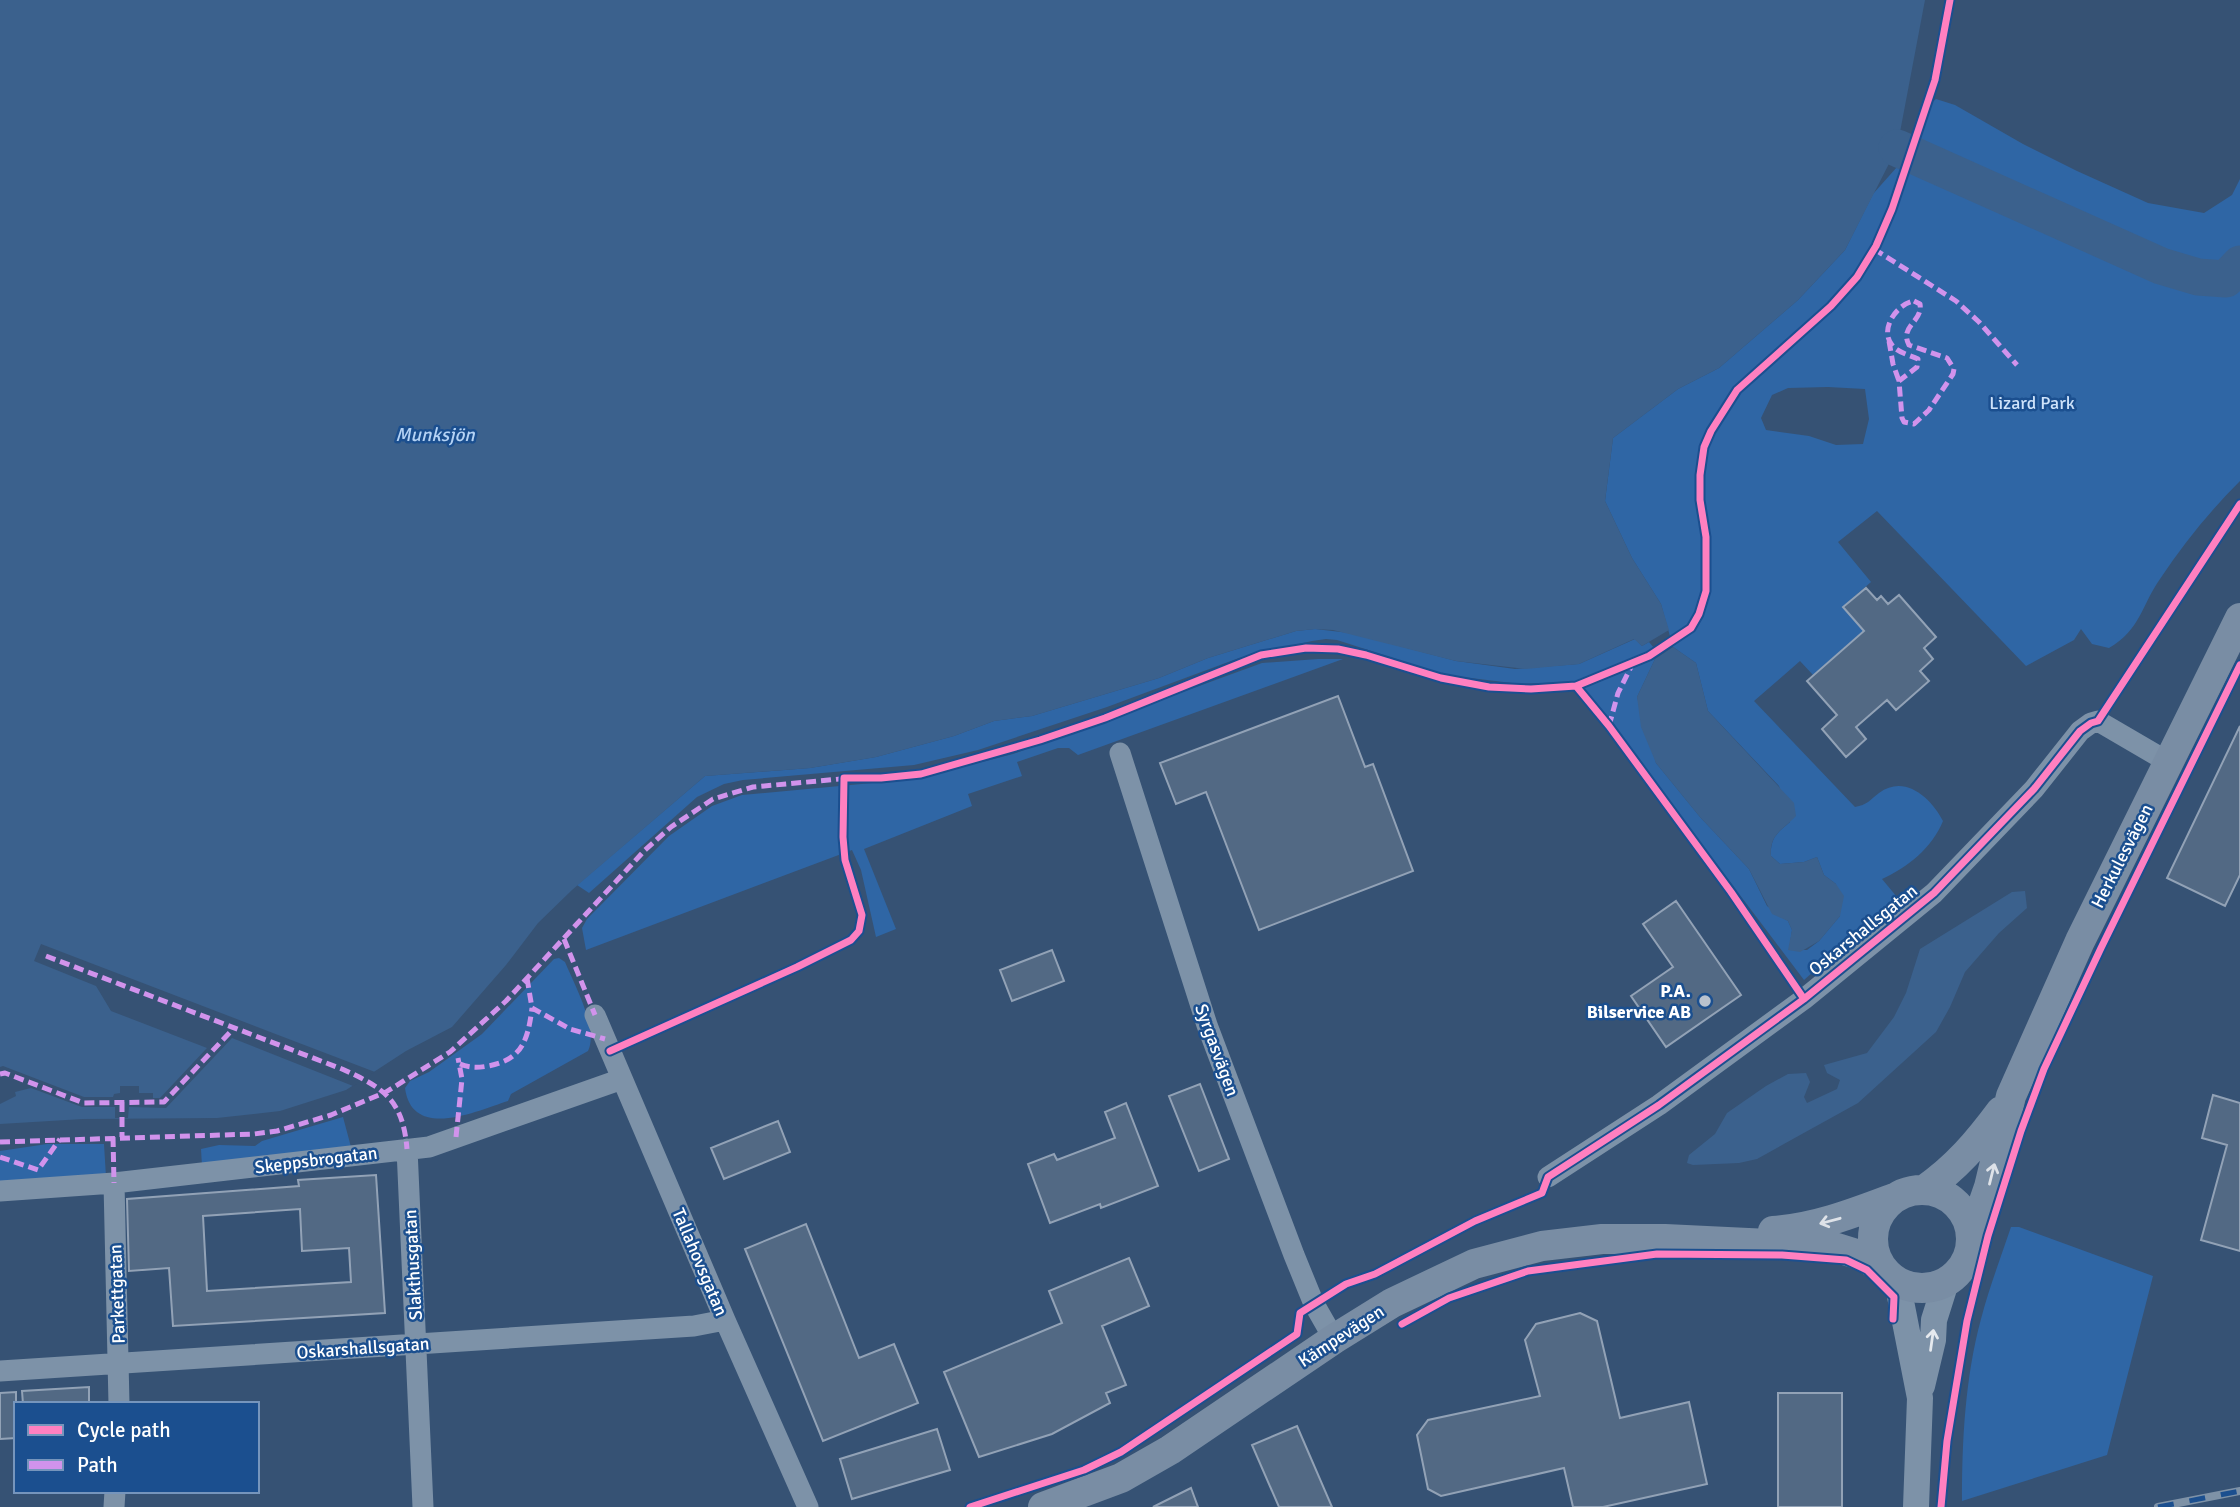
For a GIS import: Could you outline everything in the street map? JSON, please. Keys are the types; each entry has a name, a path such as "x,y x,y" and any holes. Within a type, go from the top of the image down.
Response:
{"main road":[{"name":"Herkulesvägen","path":"1971,1239 1989,1187 2011,1096 2080,941 2240,618"},
{"name":"Herkulesvägen","path":"1924,1190 1976,1146 2011,1096"},
{"path":"1924,1190 1939,1193 1952,1200 1969,1224 1971,1239 1964,1264 1956,1274 1933,1287 1919,1288 1890,1276 1876,1256 1872,1240 1875,1224 1882,1210 1894,1199 1909,1192 1924,1190"},
{"name":"Kämpevägen","path":"1665,1239 1793,1230 1832,1221 1894,1199"},
{"name":"Kämpevägen","path":"1043,1507 1121,1478 1170,1450 1392,1303 1474,1264 1542,1246 1602,1239 1665,1239 1834,1247 1863,1256 1890,1276"}],"street":[{"name":"Oskarshallsgatan","path":"1548,1177 1659,1105 1804,999 1934,893 2035,789 2080,731 2091,723 2098,722 2170,763"},
{"name":"Syrgasvägen","path":"1120,754 1207,1025 1299,1267 1314,1304 1334,1339"},
{"name":"Tallahovsgatan","path":"595,1015 808,1507"},
{"name":"Skeppsbrogatan","path":"0,1192 114,1183 429,1147 622,1079"},
{"name":"Slakthusgatan","path":"407,1149 423,1507"},
{"name":"Parkettgatan","path":"114,1183 119,1402"},
{"path":"1890,1276 1920,1398"},
{"path":"1916,1507 1920,1398 1933,1340 1934,1320 1946,1282"},
{"name":"Oskarshallsgatan","path":"0,1371 694,1326 725,1320"}],"green space":[{"name":"Lizard Park","path":"1936,99 1955,105 2023,144 2148,203 2204,213 2232,195 2240,179 2240,481 2178,553 2134,625 2120,641 2109,648 2092,644 2081,629 2074,640 2026,666 1877,511 1838,542 1871,582 1849,601 1870,625 1813,675 1800,661 1754,701 1855,807 1865,804 1889,788 1908,787 1932,804 1943,821 1918,856 1882,879 1897,897 1804,980 1584,688 1655,659 1637,697 1656,763 1700,817 1749,869 1767,906 1788,921 1792,930 1789,950 1807,950 1819,941 1840,916 1836,884 1824,875 1817,857 1804,862 1780,864 1771,856 1775,836 1790,822 1779,786 1708,711 1696,663 1673,647 1661,604 1632,558 1605,501 1613,438 1678,389 1719,368 1798,300 1845,250 1873,194 1897,167 1906,170 1931,103","holes":["1788,388 1865,389 1869,419 1863,444 1836,445 1809,436 1766,430 1761,418 1772,395"]},
{"path":"1315,629 1350,633 1456,661 1515,669 1579,664 1635,639 1642,646 1649,642 1654,648 1636,658 1573,682 1520,684 1446,675 1337,640 1312,641 1239,658 1107,707 978,750 914,765 724,784 697,797 589,893 577,885 705,776 810,768 876,757 954,736 994,721 1032,716 1159,678 1208,658 1296,631"},
{"path":"1343,659 1078,755 1069,748 1058,748 1017,762 1022,776 968,794 972,806 864,849 896,929 876,937 861,870 852,850 586,950 582,928 587,919 669,836 712,806 742,795 915,779 1013,754 1262,663"},
{"path":"559,958 565,962 588,1019 591,1042 588,1051 511,1094 508,1101 480,1111 447,1118 432,1118 420,1114 410,1104 405,1088 410,1081 429,1072 482,1034 554,959"},
{"path":"343,1117 351,1147 202,1166 201,1149 219,1145 255,1146 262,1141"},
{"path":"47,1144 104,1144 106,1177 0,1183 0,1151"},
{"path":"2011,1227 2019,1227 2153,1276 2107,1455 1962,1501 1964,1433 1971,1364 1984,1307"}],"water":[{"name":"Munksjön","path":"0,0 1925,0 1897,148 1845,250 1798,300 1719,368 1678,389 1613,438 1605,501 1632,558 1661,604 1669,630 1642,646 1634,639 1579,664 1526,669 1456,661 1333,630 1296,631 1208,658 1159,678 1032,716 994,721 954,736 876,757 810,768 705,776 572,890 538,923 506,965 452,1027 406,1051 346,1090 280,1111 217,1118 83,1119 0,1124"},
{"path":"1673,647 1696,663 1708,711 1794,803 1796,816 1775,837 1771,856 1780,864 1804,862 1817,857 1824,875 1836,884 1844,896 1840,916 1819,941 1800,952 1788,950 1792,930 1788,921 1772,914 1749,869 1700,817 1656,763 1641,727 1637,697 1655,659"},
{"path":"2025,891 2027,908 1999,933 1965,972 1936,1032 1858,1103 1757,1159 1739,1163 1687,1163 1689,1155 1715,1134 1727,1113 1788,1074 1806,1073 1810,1082 1804,1097 1807,1103 1837,1089 1840,1080 1827,1073 1824,1065 1867,1053 1894,1017 1906,993 1920,949 2012,892"}],"pier":[{"path":"41,944 375,1072 353,1086 232,1038 166,1108 129,1107 128,1118 115,1118 115,1107 82,1107 31,1088 15,1092 16,1096 0,1104 0,1067 3,1066 84,1097 113,1097 114,1094 120,1093 120,1086 139,1086 139,1093 153,1093 153,1098 160,1098 207,1048 111,1011 96,986 34,961"}],"building":[{"path":"1866,588 1877,600 1881,596 1888,604 1899,595 1936,637 1924,648 1933,659 1920,671 1929,681 1896,710 1887,700 1856,727 1866,739 1846,757 1822,729 1837,715 1807,681 1864,631 1843,607"},
{"path":"1338,696 1365,767 1373,764 1413,871 1259,930 1206,792 1176,804 1160,763"},
{"path":"2240,726 2240,875 2225,906 2167,878"},
{"path":"1676,901 1741,995 1666,1047 1631,996 1673,967 1643,924"},
{"path":"1052,950 1064,981 1012,1001 1000,970"},
{"path":"1200,1084 1229,1159 1199,1171 1169,1096"},
{"path":"2213,1095 2240,1103 2240,1251 2201,1240 2227,1145 2202,1138"},
{"path":"1126,1103 1158,1186 1101,1208 1100,1204 1050,1223 1028,1164 1054,1154 1057,1160 1115,1138 1105,1112"},
{"path":"778,1121 790,1152 724,1179 711,1148"},
{"path":"376,1175 385,1313 173,1326 169,1268 129,1271 127,1199 299,1186 298,1180","holes":["300,1209 302,1251 349,1248 351,1282 207,1291 203,1216"]},
{"path":"806,1224 859,1358 894,1344 918,1403 823,1441 745,1249"},
{"path":"1129,1258 1149,1306 1102,1326 1126,1385 1106,1393 1110,1403 1052,1434 979,1457 944,1372 1062,1323 1049,1291"},
{"path":"1580,1313 1597,1321 1620,1418 1689,1402 1707,1484 1603,1507 1573,1507 1564,1468 1441,1496 1428,1489 1417,1435 1428,1420 1540,1396 1525,1340 1536,1324"},
{"path":"89,1387 89,1402 23,1402 22,1391"},
{"path":"16,1392 14,1438 0,1439 0,1393"},
{"path":"1778,1393 1842,1393 1842,1507 1778,1507"},
{"path":"1297,1426 1332,1507 1279,1507 1252,1445"},
{"path":"937,1429 950,1470 852,1499 840,1459"},
{"path":"1191,1488 1198,1507 1153,1507"}],"waterway":[{"path":"1897,148 2161,266 2198,277 2226,279 2240,264"}],"railway":[{"path":"2158,1507 2240,1491"}],"marked path":[{"path":"1874,249 1956,301 1979,322 2017,365"},
{"path":"1914,301 1920,304 1920,310 1907,333 1909,345 1947,358 1954,369 1929,410 1914,424 1904,422 1902,418 1899,381 1917,367 1918,359 1895,348 1888,332 1896,312 1914,301"},
{"path":"1889,341 1899,381"},
{"path":"1609,726 1618,693 1633,663"},
{"path":"0,1142 254,1134 277,1131 331,1115 386,1092 450,1052 506,1001 645,850 671,827 713,799 753,787 851,778"},
{"path":"564,939 595,1015"},
{"path":"46,956 342,1069 369,1083 396,1107 405,1132 407,1149"},
{"path":"527,978 532,1008 570,1029 605,1039"},
{"path":"460,1064 488,1066 509,1059 525,1039 532,1008"},
{"path":"0,1074 5,1073 84,1103 164,1102 234,1028"},
{"path":"456,1137 462,1079 458,1058"},
{"path":"122,1102 122,1137"},
{"path":"113,1137 114,1183"},
{"path":"0,1157 38,1170 60,1139"}],"cycle path":[{"path":"610,1051 797,967 851,940 859,931 862,915 845,860 844,778 921,774 1040,740 1105,718 1261,655 1306,648 1338,649 1441,678 1489,687 1531,689 1576,686 1649,656 1691,628 1699,614 1706,591 1706,537 1700,500 1704,447 1737,390 1831,306 1857,277 1876,246 1892,209 1935,80 1950,0"},
{"path":"970,1507 1084,1470 1121,1452 1297,1334 1300,1313 1346,1284 1375,1274 1475,1221 1542,1193 1548,1177 1659,1105 1804,999 1934,893 2034,789 2080,731 2098,721 2240,504"},
{"path":"1941,1507 1947,1441 1967,1321 1988,1236 2021,1131 2044,1069 2240,665"},
{"path":"1576,686 1609,726 1731,892 1804,999"},
{"path":"1402,1324 1449,1298 1528,1271 1657,1254 1782,1255 1846,1260 1867,1270 1894,1297 1893,1319"}],"place":[{"name":"P.A. Bilservice AB","path":"1705,1001"}]}
